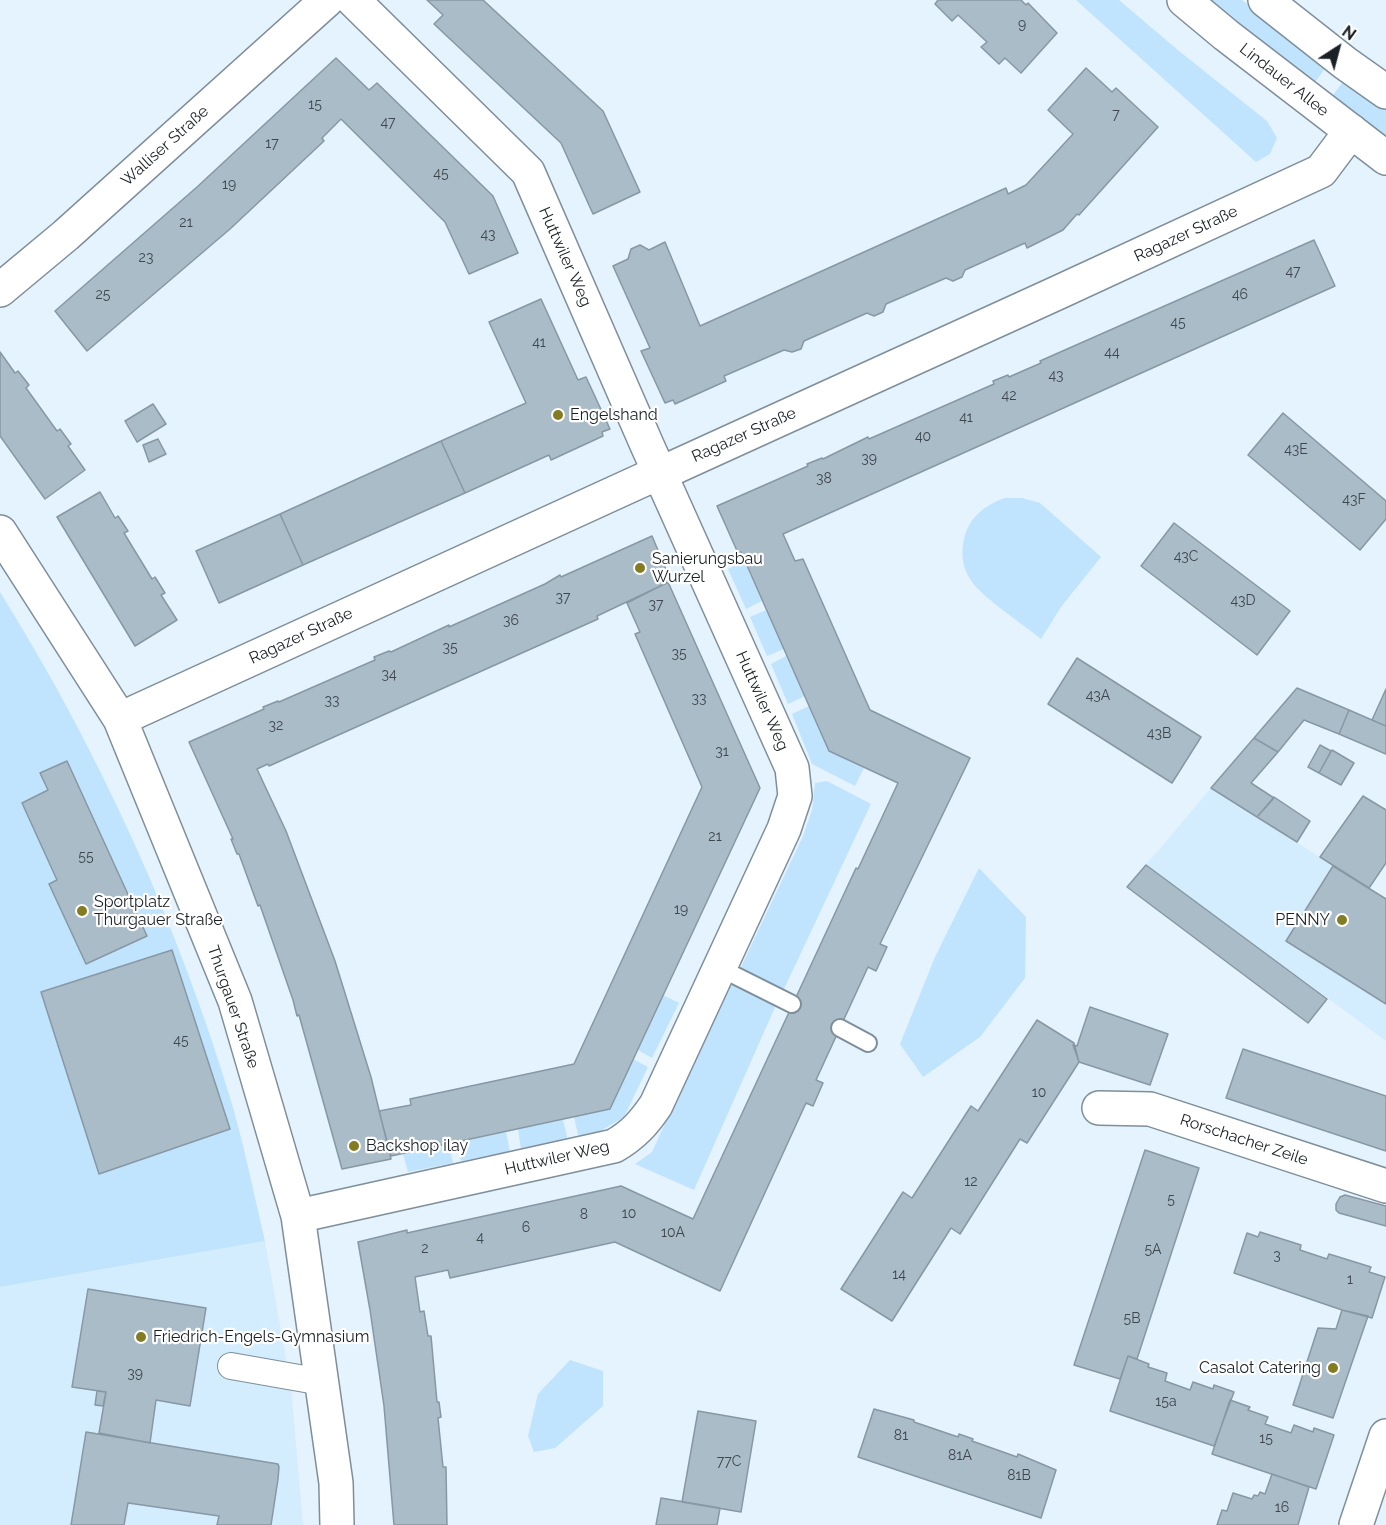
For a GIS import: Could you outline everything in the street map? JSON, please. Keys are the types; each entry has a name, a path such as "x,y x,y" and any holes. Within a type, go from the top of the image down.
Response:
{"street":[{"name":"Walliser Straße","path":"0,290 66,235 327,0"},
{"name":"Huttwiler Weg","path":"298,1216 614,1146 630,1136 644,1124 656,1105 791,813 795,796 792,768 528,172 353,0"},
{"name":"Lindauer Allee","path":"1184,0 1315,105 1386,158"},
{"path":"1264,0 1386,92"},
{"name":"Ragazer Straße","path":"120,719 660,472 1057,294 1321,171 1351,130"},
{"name":"Thurgauer Straße","path":"0,532 120,719 234,1001 298,1216 336,1483 337,1525"},
{"name":"Rorschacher Zeile","path":"1100,1108 1150,1109 1386,1186"},
{"path":"231,1366 322,1382"},
{"path":"1356,1525 1386,1436"}],"lane":[{"path":"720,968 792,1004"},
{"path":"840,1028 868,1043"}],"shaded area":[{"path":"1076,0 1119,0 1267,121 1277,138 1270,154 1256,162"},
{"path":"1204,0 1242,0 1327,66 1313,85"},
{"path":"1345,79 1386,109 1386,140 1330,99"},
{"path":"1005,498 1022,498 1040,503 1101,557 1061,607 1041,639 983,594 970,579 964,564 963,544 970,524 985,508"},
{"path":"744,561 762,601 746,609 728,569"},
{"name":"Sportplatz Thurgauer Straße","path":"0,592 36,652 103,776 161,905 211,1037 232,1104 265,1241 0,1287"},
{"path":"766,610 784,649 767,656 750,617"},
{"path":"786,656 805,696 788,704 771,664"},
{"path":"809,706 829,751 864,768 855,786 812,764 792,714"},
{"path":"827,781 871,804 784,989 740,969 803,836 812,810 815,783"},
{"path":"1211,788 1386,899 1386,1041 1146,865"},
{"path":"979,868 1026,917 1025,978 980,1037 923,1077 900,1044 935,957"},
{"path":"729,983 776,1005 694,1190 635,1164 652,1152"},
{"path":"663,995 679,1003 652,1058 638,1050"},
{"path":"633,1059 648,1067 624,1117 590,1137 579,1139 574,1117 610,1109"},
{"path":"563,1120 568,1141 521,1149 518,1129"},
{"path":"506,1132 510,1152 461,1161 457,1142"},
{"path":"449,1144 453,1163 408,1172 403,1154"},
{"name":"Friedrich-Engels-Gymnasium","path":"265,1241 291,1387 303,1525 0,1525 0,1287"},
{"path":"570,1360 603,1371 603,1406 555,1448 534,1452 528,1436 538,1394"}],"building":[{"path":"427,0 483,0 603,111 640,192 593,214 561,143 434,24 443,15"},
{"path":"938,0 1021,0 1026,5 1028,3 1057,33 1021,73 1005,58 999,64 981,47 987,42 958,15 952,21 935,4"},
{"path":"336,58 369,90 377,83 493,196 518,253 469,274 445,222 341,119 322,138 324,141 230,229 87,351 55,311 197,187"},
{"path":"1086,68 1112,92 1116,88 1158,127 1063,230 1027,248 1025,243 965,270 962,277 953,281 946,278 886,304 883,312 874,316 867,313 804,341 801,349 792,352 784,350 724,376 726,381 675,404 673,400 665,403 641,351 650,348 613,266 628,259 631,249 640,245 649,250 665,242 700,326 1006,188 1008,194 1026,185 1073,134 1048,110"},
{"path":"1314,240 1335,286 783,534 795,561 803,559 870,710 970,758 880,944 887,947 876,971 868,967 816,1080 823,1083 813,1106 806,1103 720,1291 615,1242 450,1278 448,1270 415,1277 420,1312 424,1311 428,1336 431,1336 437,1402 439,1402 441,1417 438,1418 443,1467 446,1467 447,1525 394,1525 384,1406 358,1242 621,1186 693,1219 856,868 858,869 898,783 829,751 741,552 738,553 717,506 868,437 869,439 994,384 993,381 1008,375 1009,377 1041,363 1040,361"},
{"path":"541,299 578,380 586,377 610,429 602,432 603,436 551,460 549,455 465,493 441,441 526,403 489,322"},
{"path":"0,352 15,373 18,371 29,385 26,388 57,431 60,429 71,444 68,446 85,470 45,499 0,436"},
{"path":"153,404 166,424 137,442 125,421"},
{"path":"1283,413 1386,501 1386,519 1360,550 1248,455"},
{"path":"158,439 166,454 149,462 143,445"},
{"path":"441,441 465,493 303,565 280,514"},
{"path":"100,492 115,518 118,516 128,531 124,533 152,579 155,577 165,593 161,595 177,620 135,646 57,517"},
{"path":"280,514 303,565 219,603 196,551"},
{"path":"1174,523 1290,611 1257,655 1141,566"},
{"path":"652,536 671,581 597,616 598,619 269,766 268,764 257,769 286,831 335,961 371,1077 391,1159 342,1169 299,1015 297,1016 260,905 258,906 239,854 231,839 233,839 189,742 264,709 263,707 375,660 374,657 391,652 449,625 449,627 560,575 561,577"},
{"path":"668,582 760,788 610,1109 391,1156 379,1111 411,1105 410,1099 574,1064 702,787 635,634 640,632 627,603"},
{"path":"1077,658 1201,737 1172,783 1048,704"},
{"path":"1297,688 1349,710 1339,734 1304,720 1278,752 1254,738"},
{"path":"1386,689 1386,726 1372,720"},
{"path":"1349,710 1386,726 1386,754 1339,734"},
{"path":"1254,738 1278,752 1251,783 1274,798 1257,817 1211,788"},
{"path":"1320,745 1331,751 1319,773 1308,767"},
{"path":"1332,750 1354,763 1341,785 1319,773"},
{"path":"67,761 147,936 86,964 49,884 57,880 22,803 48,790 40,773"},
{"path":"1363,796 1386,810 1386,863 1369,888 1320,857"},
{"path":"1274,797 1310,821 1297,842 1257,817"},
{"path":"1146,865 1327,999 1308,1023 1127,887"},
{"name":"PENNY","path":"1333,866 1386,899 1386,1004 1286,941"},
{"path":"172,950 230,1129 99,1174 41,992"},
{"path":"1090,1007 1168,1034 1150,1085 1079,1062 1073,1045 1077,1046"},
{"path":"1037,1020 1074,1043 1079,1062 1027,1143 1020,1139 960,1234 951,1228 892,1321 841,1289 903,1192 912,1198 971,1106 978,1111"},
{"path":"1243,1049 1386,1096 1386,1151 1226,1098"},
{"path":"1145,1150 1199,1168 1137,1359 1128,1356 1120,1379 1074,1365"},
{"path":"1345,1195 1386,1206 1386,1226 1339,1213 1336,1210 1336,1204 1340,1197"},
{"path":"1260,1232 1301,1245 1300,1250 1327,1259 1329,1254 1371,1267 1369,1272 1385,1277 1372,1318 1234,1273 1247,1233 1258,1237"},
{"path":"88,1289 206,1308 190,1406 156,1400 150,1443 99,1433 106,1392 72,1387"},
{"path":"1342,1310 1368,1316 1333,1418 1293,1405 1318,1328 1336,1329"},
{"path":"1128,1356 1149,1364 1148,1367 1167,1373 1165,1381 1190,1390 1193,1382 1213,1389 1214,1385 1234,1392 1214,1446 1110,1411"},
{"path":"97,1391 106,1392 103,1406 95,1405"},
{"path":"1230,1400 1268,1417 1265,1424 1291,1433 1294,1425 1313,1432 1314,1428 1334,1435 1316,1489 1212,1454"},
{"path":"874,1409 914,1420 914,1422 958,1437 959,1434 973,1439 972,1441 1017,1457 1018,1454 1056,1470 1041,1518 858,1457"},
{"path":"698,1411 756,1421 741,1512 682,1502"},
{"path":"86,1432 278,1464 271,1525 217,1525 219,1516 128,1503 124,1525 71,1525"},
{"path":"1272,1474 1309,1487 1298,1525 1217,1525 1222,1510 1227,1511 1233,1493 1252,1499 1260,1492 1265,1494"},
{"path":"661,1498 720,1508 717,1525 656,1525"}],"place":[{"name":"Engelshand","path":"558,415"},
{"name":"Sanierungsbau Wurzel","path":"640,568"},
{"name":"Sportplatz Thurgauer Straße","path":"82,911"},
{"name":"PENNY","path":"1342,920"},
{"name":"Backshop ilay","path":"354,1146"},
{"name":"Friedrich-Engels-Gymnasium","path":"141,1337"},
{"name":"Casalot Catering","path":"1333,1368"}]}
